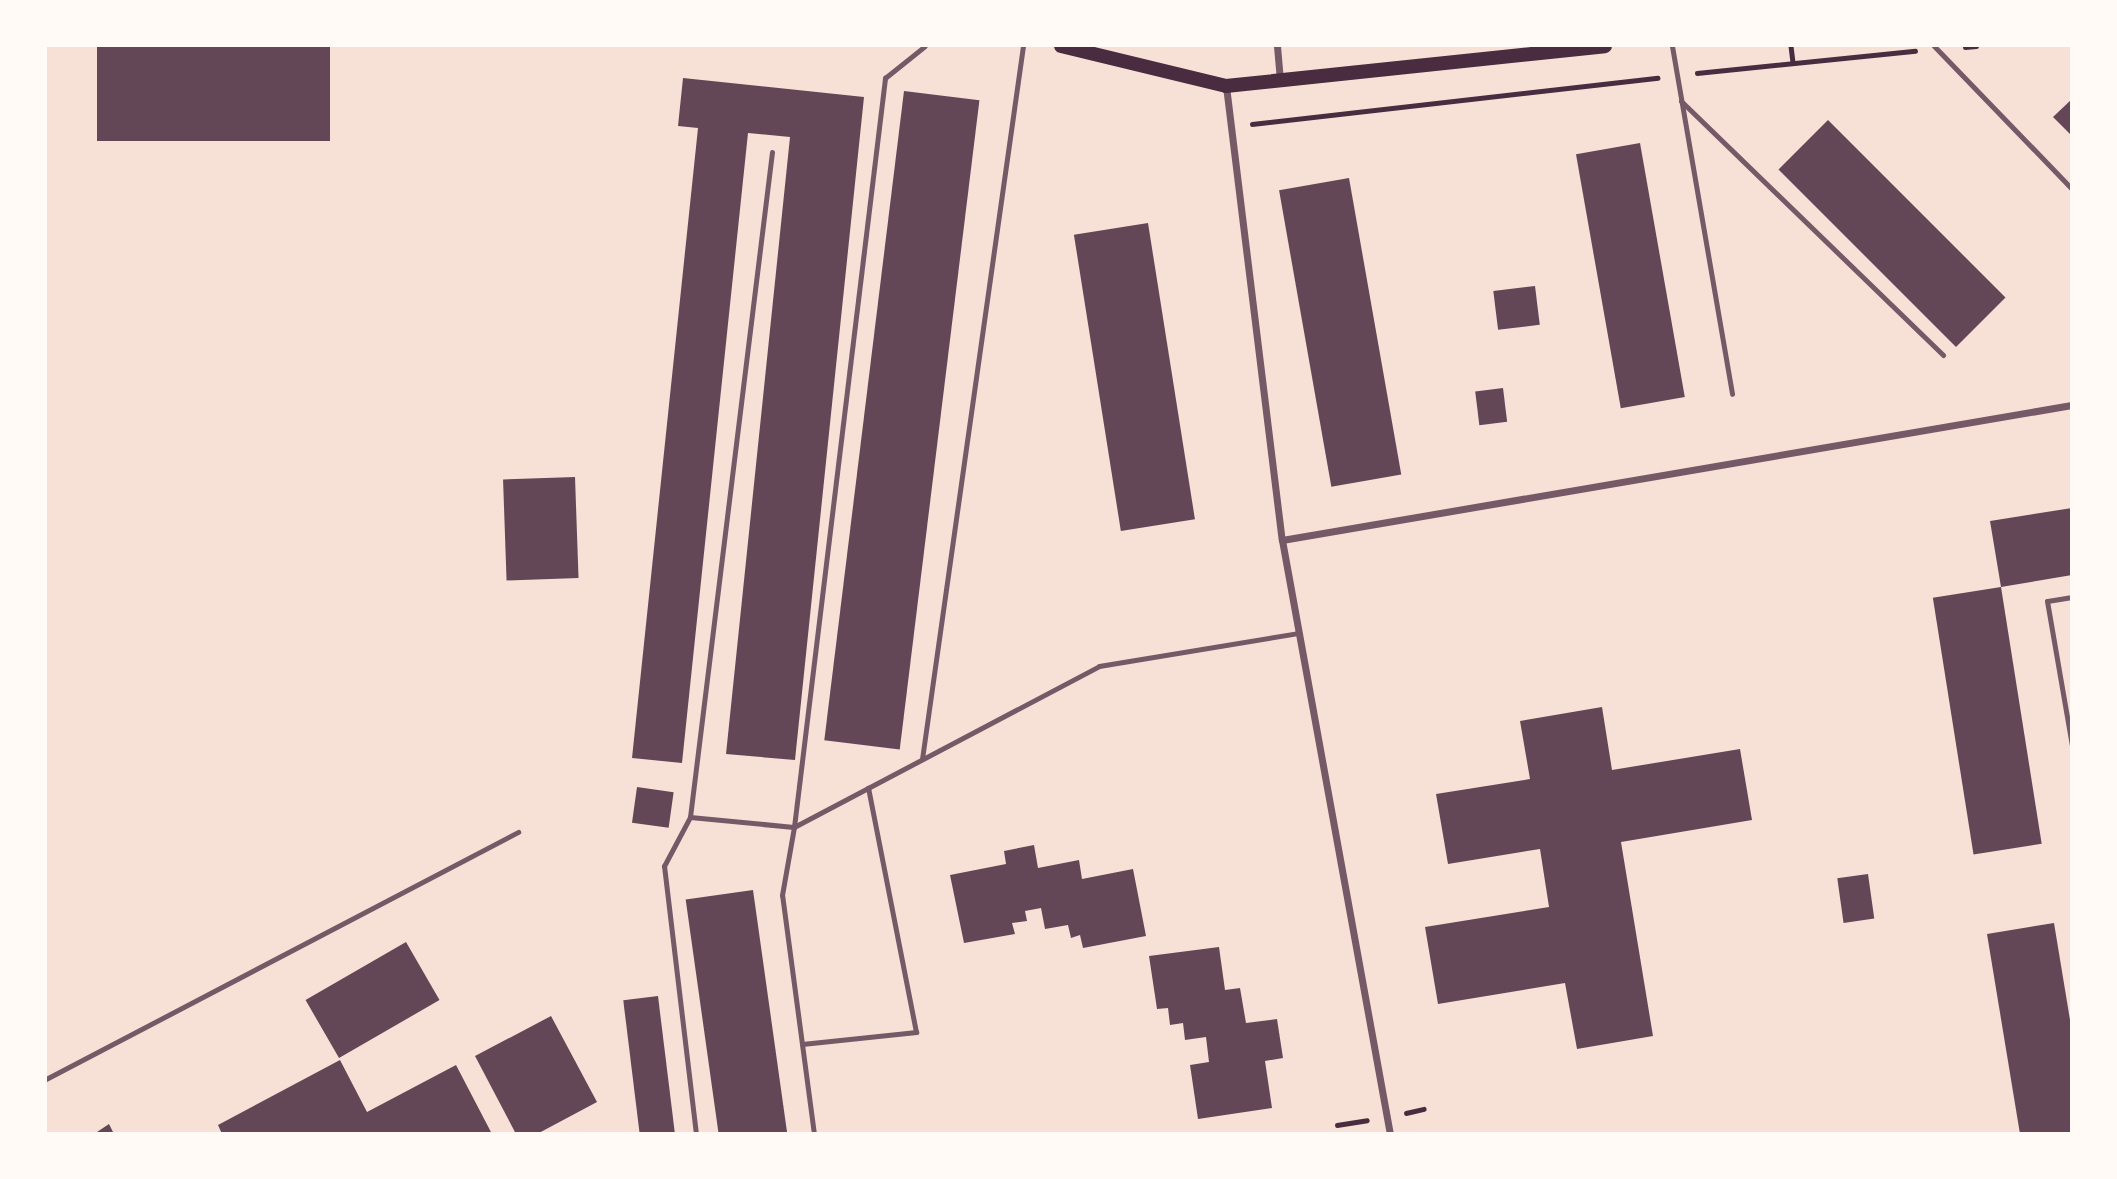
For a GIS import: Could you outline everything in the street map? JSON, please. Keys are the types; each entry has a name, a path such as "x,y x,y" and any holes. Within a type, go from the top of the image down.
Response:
{"main road":[{"path":"1062,46 1226,86 1605,46"}],"street":[{"path":"1277,46 1280,81"},
{"path":"1226,86 1282,540 1390,1133"},
{"path":"1282,540 2071,405"}],"lane":[{"path":"814,1133 782,895 794,827 885,78 925,46"},
{"path":"922,759 1024,46"},
{"path":"1672,46 1731,394"},
{"path":"1936,47 2071,189"},
{"path":"1681,100 1943,355"},
{"path":"696,1133 664,866 690,817 772,152"},
{"path":"2071,597 2047,601 2071,745"},
{"path":"690,817 794,827 1099,666 1299,633"},
{"path":"802,1044 916,1032 868,788"},
{"path":"46,1079 518,832"}],"path":[{"path":"1791,46 1793,63"},
{"path":"1230,127 1677,75 1936,47 1976,46"}],"building":[{"path":"97,46 330,46 330,141 97,141"},
{"path":"683,78 864,97 795,760 726,754 790,137 748,133 682,763 632,758 698,128 678,126"},
{"path":"904,91 979,100 900,749 824,740"},
{"path":"2072,99 2072,136 2053,117"},
{"path":"1828,120 2005,297 1956,347 1779,169"},
{"path":"1640,143 1685,397 1621,408 1576,154"},
{"path":"1349,178 1401,474 1331,487 1279,190"},
{"path":"1148,223 1195,519 1121,531 1074,235"},
{"path":"1535,286 1540,325 1498,330 1493,291"},
{"path":"1503,388 1507,422 1479,425 1475,391"},
{"path":"575,477 579,578 507,580 503,480"},
{"path":"2072,508 2072,575 2001,587 1990,521"},
{"path":"2001,587 2042,844 1974,855 1933,598"},
{"path":"1602,707 1612,770 1740,749 1752,820 1621,842 1653,1036 1577,1049 1565,983 1438,1004 1425,927 1549,907 1540,849 1448,864 1436,794 1530,779 1520,721"},
{"path":"637,787 674,792 669,828 632,823"},
{"path":"1034,845 1038,868 1079,860 1082,879 1133,869 1146,936 1083,948 1080,935 1071,938 1068,925 1045,929 1041,908 1025,911 1027,921 1012,923 1015,934 964,943 950,875 1006,864 1004,851"},
{"path":"1868,874 1874,919 1844,923 1837,878"},
{"path":"753,890 787,1134 719,1134 686,899"},
{"path":"2054,923 2072,1032 2072,1134 2020,1134 1987,934"},
{"path":"406,942 440,1000 339,1058 306,1000"},
{"path":"1219,947 1225,990 1240,988 1246,1023 1277,1019 1283,1058 1265,1061 1272,1108 1198,1119 1190,1065 1209,1062 1206,1037 1185,1040 1183,1023 1170,1025 1168,1008 1157,1009 1149,956"},
{"path":"658,996 675,1134 640,1134 623,1000"},
{"path":"551,1016 597,1102 537,1134 516,1134 475,1056"},
{"path":"340,1060 367,1112 456,1065 492,1134 222,1134 218,1125"},
{"path":"109,1124 114,1134 94,1134"}]}
